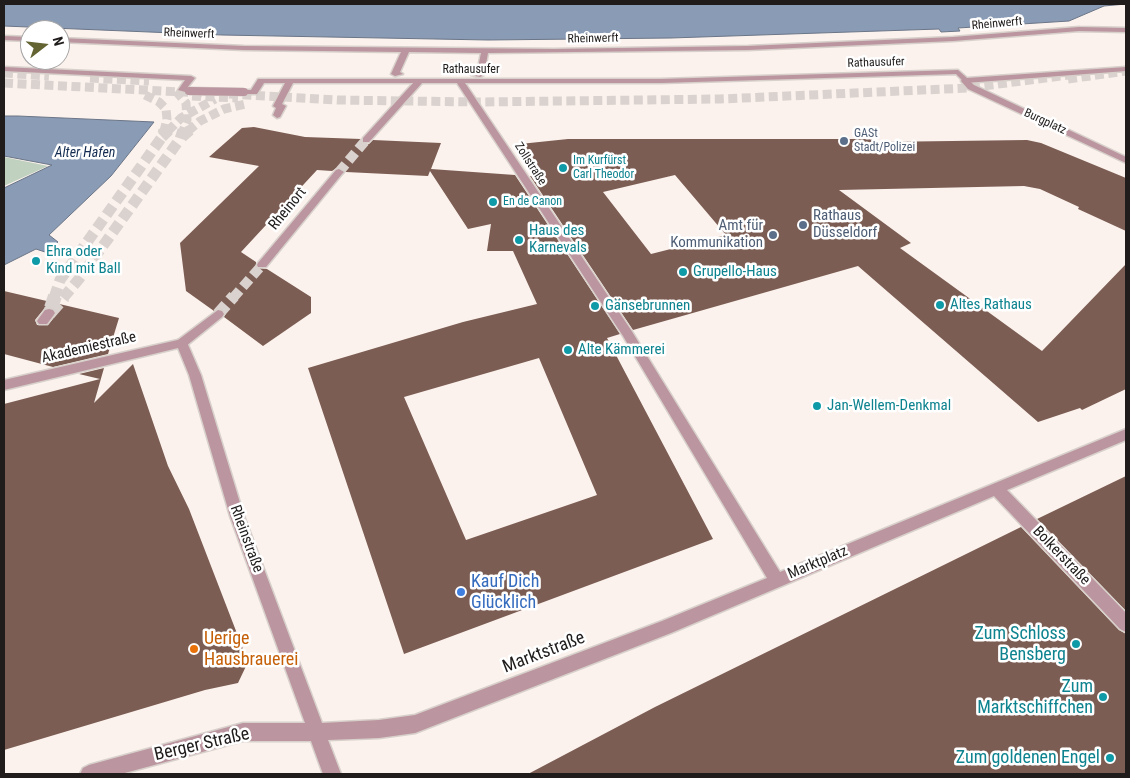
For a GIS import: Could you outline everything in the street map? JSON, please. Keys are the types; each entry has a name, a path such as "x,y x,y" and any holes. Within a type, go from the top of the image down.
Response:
{"street":[{"name":"Rheinwerft","path":"70,40 244,48 485,50 748,48 953,39 1079,29 1126,30"},
{"path":"4,38 20,39"},
{"path":"398,74 396,74 406,49"},
{"path":"475,75 480,75 485,50"},
{"name":"Rathausufer","path":"4,69 191,78 182,90 244,92 254,92 261,81 418,83 434,79 461,83 661,82 958,72 965,81"},
{"path":"965,81 1126,69"},
{"path":"426,74 434,79 449,75"},
{"name":"Burgplatz","path":"965,81 971,87 1126,160"},
{"path":"278,115 282,106 277,106 290,82"},
{"path":"366,140 418,83"},
{"name":"Zollstraße","path":"461,83 627,334"},
{"name":"Rheinort","path":"262,265 339,172"},
{"path":"182,343 218,314"},
{"name":"Marktplatz","path":"627,334 776,581 1126,434"},
{"name":"Akademiestraße","path":"4,385 182,343"},
{"name":"Rheinstraße","path":"182,343 195,375 237,516 332,774"},
{"name":"Bolkerstraße","path":"996,488 1126,624"},
{"name":"Marktstraße","path":"318,732 379,729 415,724 665,628 776,581"},
{"name":"Berger Straße","path":"89,774 242,732 318,732"}],"green space":[{"path":"4,157 48,166 4,186"}],"water":[{"path":"4,4 1126,4 1104,6 1069,21 958,28 960,31 941,32 939,29 671,38 488,40 222,35 70,29 70,20 20,20 20,27 4,26"},
{"name":"Alter Hafen","path":"4,116 154,122 111,176 49,235 58,242 45,252 36,249 4,265 4,188 52,165 4,156"}],"building":[{"path":"254,127 305,137 361,139 363,144 369,144 373,140 441,143 431,169 515,175 620,334 607,338 713,539 404,654 308,368 463,322 537,304 513,251 487,251 491,224 468,229 430,171 428,176 346,172 338,167 332,171 317,170 241,252 256,262 256,268 267,269 311,297 311,313 263,346 224,317 226,313 224,310 218,308 214,311 186,291 180,243 259,166 209,157 242,128","holes":["539,358 597,495 466,540 404,397"]},
{"path":"568,139 874,139 877,142 1027,140 1041,143 1126,178 1126,231 1040,189 1024,186 839,190 911,243 900,248 1042,351 1126,264 1126,389 1082,410 1080,408 1038,422 858,266 633,330 530,176 543,177 520,144","holes":["675,175 726,235 651,254 603,192"]},
{"path":"4,291 119,318 108,354 53,367 4,354","holes":["49,307 55,309 57,314 48,325 37,325 35,320 44,309"]},
{"path":"133,364 168,466 189,509 248,662 238,683 205,690 4,750 4,404 100,379 79,374 104,368 94,403"},
{"path":"1126,476 1126,611 1037,519"},
{"path":"1021,527 1119,630 1126,634 1126,774 528,774 655,707"}],"tunnel":[{"path":"1068,79 1126,71"},
{"path":"4,73 49,76"},
{"path":"229,94 337,100 479,102 720,99 968,88 1076,74"},
{"path":"90,78 149,81"},
{"path":"4,83 177,92"},
{"path":"177,92 202,93"},
{"path":"177,92 186,103 187,115"},
{"path":"145,95 159,102 166,109 167,119 164,131"},
{"path":"192,96 238,98"},
{"path":"187,115 215,99"},
{"path":"188,131 200,121 224,109 246,104"},
{"path":"162,137 187,115"},
{"path":"183,131 187,115"},
{"path":"162,137 164,130"},
{"path":"63,298 79,279 180,139 183,130"},
{"path":"182,137 190,130"},
{"path":"54,298 60,280 162,137"},
{"path":"339,172 366,140"},
{"path":"233,298 262,265"},
{"path":"51,308 55,296"},
{"path":"49,313 64,296"},
{"path":"218,314 234,296"}],"place":[{"name":"GASt Stadt/Polizei","path":"844,141"},
{"name":"Im Kurfürst Carl Theodor","path":"563,168"},
{"name":"En de Canon","path":"493,202"},
{"name":"Rathaus Düsseldorf","path":"803,225"},
{"name":"Amt für Kommunikation","path":"773,235"},
{"name":"Haus des Karnevals","path":"519,240"},
{"name":"Ehra oder Kind mit Ball","path":"36,261"},
{"name":"Grupello-Haus","path":"683,272"},
{"name":"Altes Rathaus","path":"940,305"},
{"name":"Gänsebrunnen","path":"595,306"},
{"name":"Alte Kämmerei","path":"568,350"},
{"name":"Jan-Wellem-Denkmal","path":"817,406"},
{"name":"Kauf Dich Glücklich","path":"461,592"},
{"name":"Zum Schloss Bensberg","path":"1076,644"},
{"name":"Uerige Hausbrauerei","path":"194,649"},
{"name":"Zum Marktschiffchen","path":"1103,697"},
{"name":"Zum goldenen Engel","path":"1110,758"}]}
